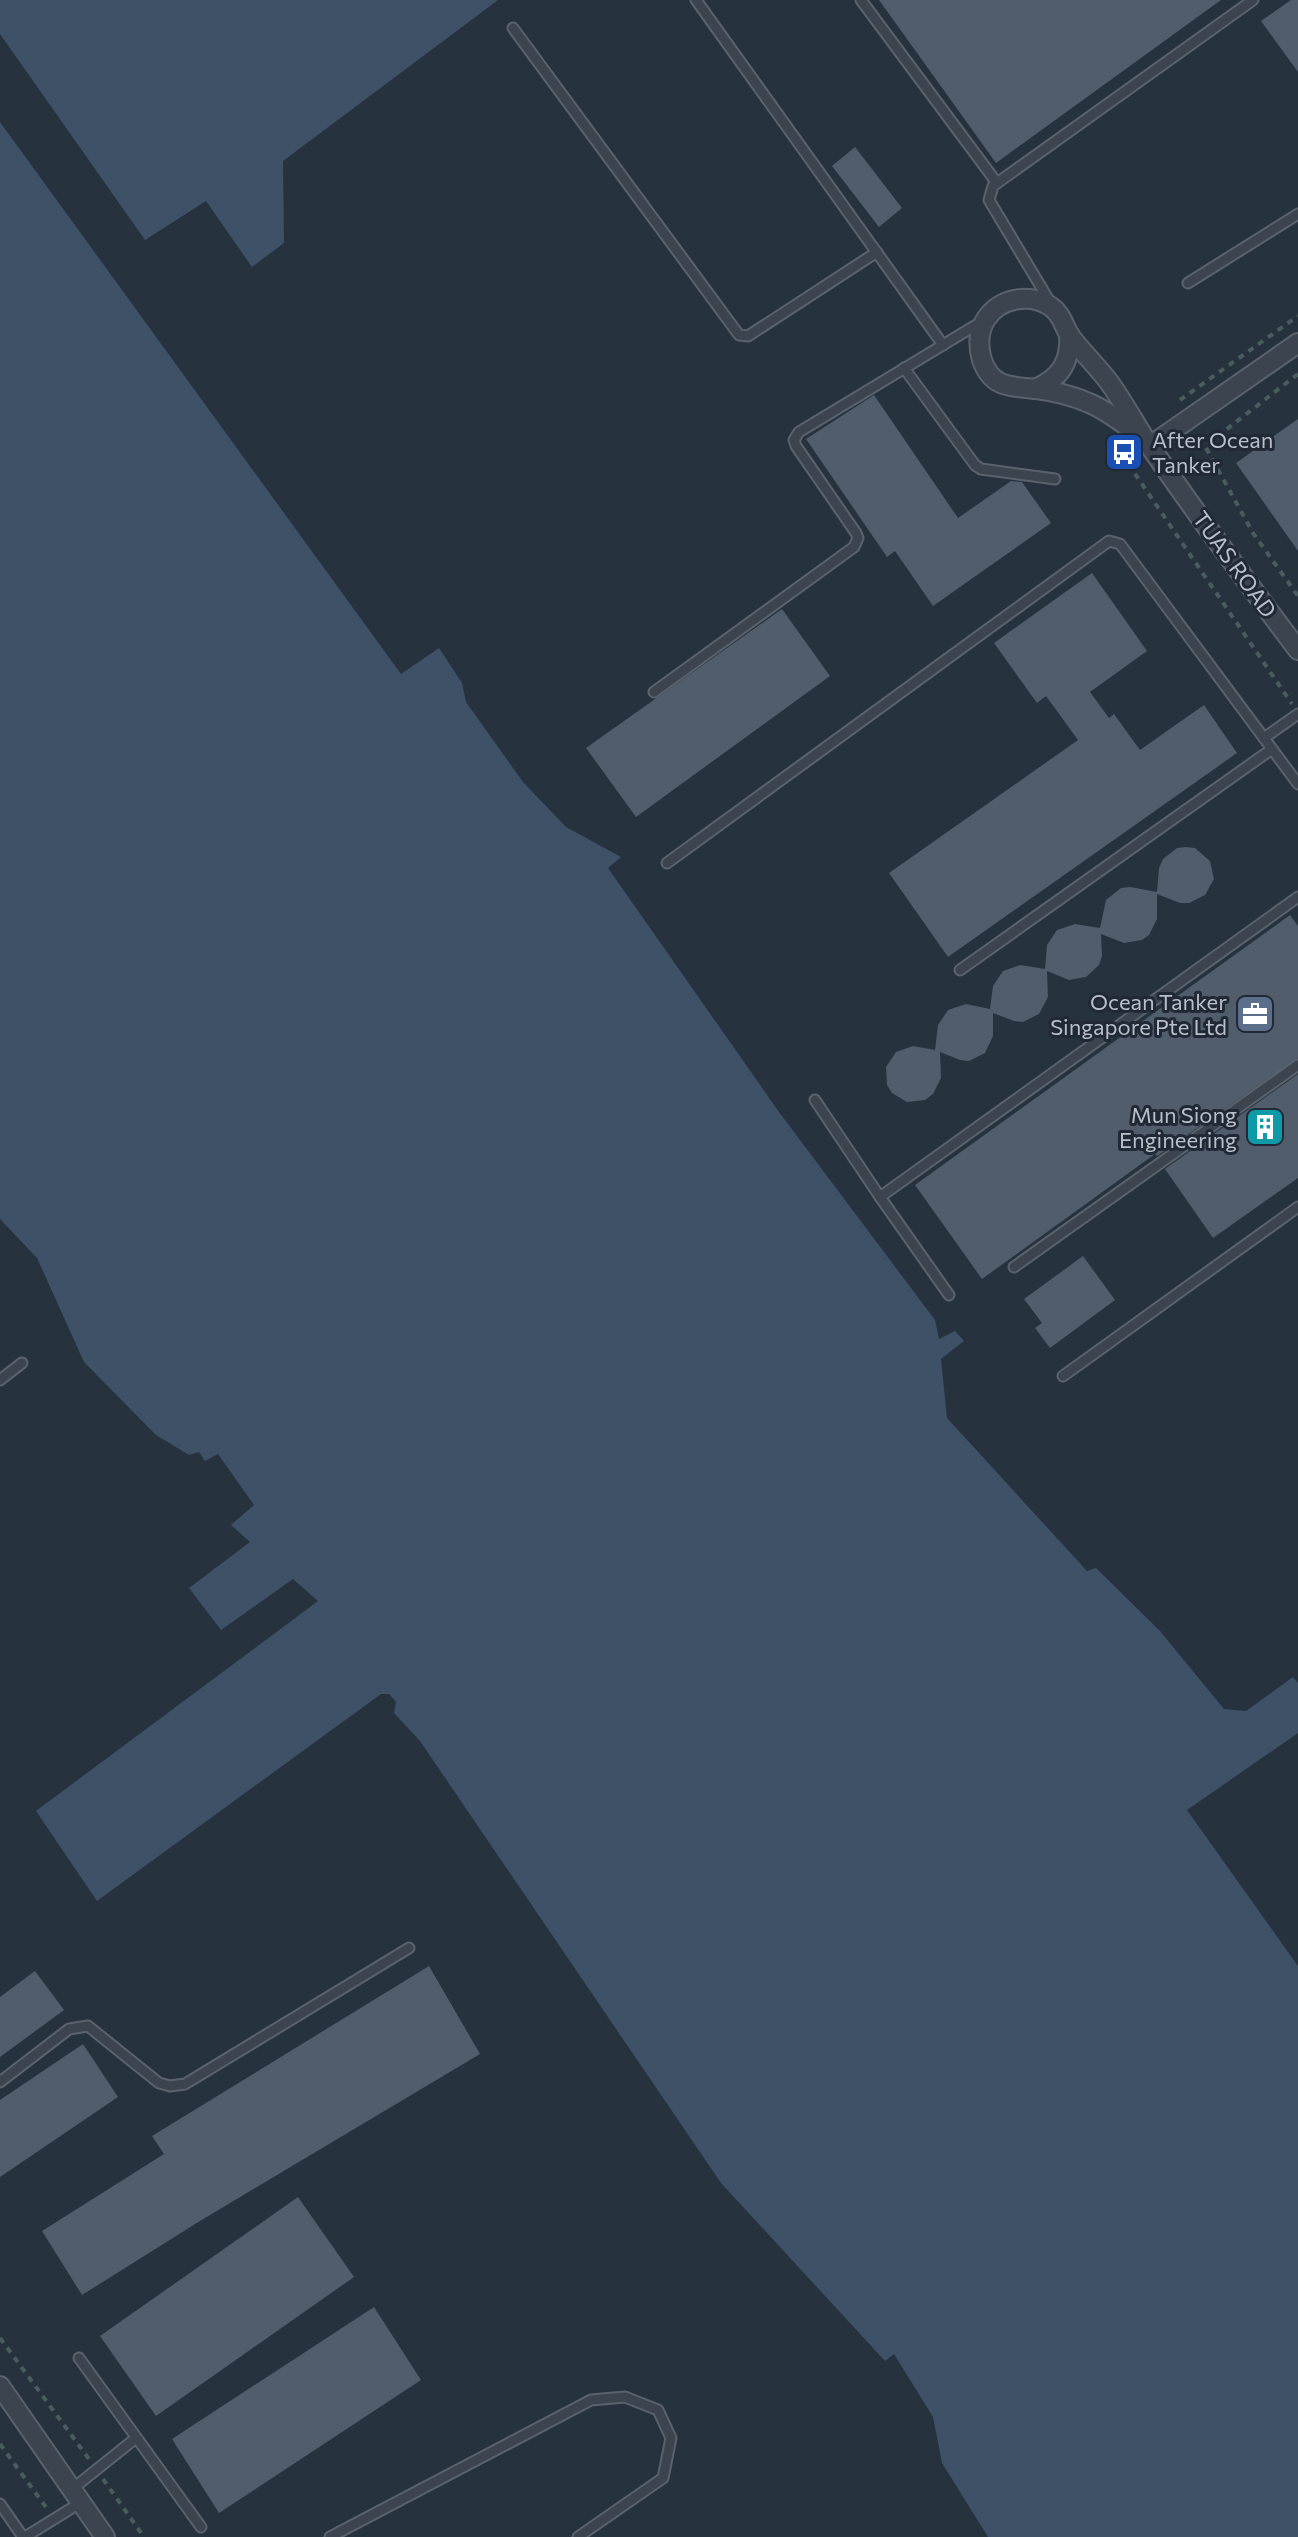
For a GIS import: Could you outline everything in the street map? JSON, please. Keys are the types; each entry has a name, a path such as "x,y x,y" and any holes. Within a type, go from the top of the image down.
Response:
{"street":[{"path":"986,319 996,308 1025,298 1053,308"},
{"name":"TUAS ROAD","path":"1053,308 1069,334 1110,383 1144,439 1298,650"},
{"name":"TUAS ROAD","path":"986,319 980,334 979,349 983,364 992,377 1019,390 1035,389 1090,403 1144,439"},
{"path":"1035,389 1059,374 1070,348 1069,334"},
{"path":"1144,439 1298,343"},
{"path":"0,2386 105,2537"}],"lane":[{"path":"696,0 943,345"},
{"path":"861,0 997,183"},
{"path":"1053,308 989,200 991,190 1253,0"},
{"path":"513,28 739,335 748,336 877,252"},
{"path":"1188,283 1298,214"},
{"path":"654,692 857,542 856,533 796,446 795,436 986,319"},
{"path":"904,368 975,465 981,469 1055,479"},
{"path":"667,863 1109,541 1120,544 1298,784"},
{"path":"1264,738 1298,713"},
{"path":"960,970 1272,749"},
{"path":"880,1197 1298,897"},
{"path":"1014,1267 1298,1065"},
{"path":"815,1100 949,1295"},
{"path":"1063,1376 1298,1207"},
{"path":"0,1380 22,1363"},
{"path":"0,2082 69,2029 88,2026 159,2083 170,2086 185,2084 409,1948"},
{"path":"79,2358 201,2527"},
{"path":"330,2537 591,2400 625,2397 658,2410 671,2438 663,2478 578,2537"},
{"path":"0,2504 24,2537 54,2519 97,2470 136,2438"}],"path":[{"path":"1177,402 1298,316"},
{"path":"1298,374 1205,446 1253,533 1298,596"},
{"path":"1144,439 1131,453 1131,468 1298,713"},
{"path":"0,2338 144,2537"},
{"path":"0,2444 54,2519"}],"water":[{"path":"0,0 498,0 283,161 284,243 252,267 206,201 145,240 0,34"},
{"path":"0,122 401,674 439,648 462,683 466,702 523,782 566,827 621,857 608,868 779,1112 935,1320 939,1339 955,1331 964,1341 941,1359 947,1418 1087,1571 1096,1568 1160,1631 1224,1709 1246,1711 1293,1677 1298,1683 1298,1733 1187,1810 1298,1966 1298,2537 988,2537 942,2463 933,2417 894,2354 885,2361 721,2183 420,1741 394,1713 396,1702 389,1694 381,1694 97,1901 36,1811 318,1601 293,1579 221,1630 189,1588 250,1542 231,1525 254,1505 218,1454 205,1461 199,1452 189,1455 156,1435 84,1362 37,1258 0,1219"}],"building":[{"path":"879,0 1221,0 996,163"},
{"path":"1291,0 1298,0 1298,72 1261,21"},
{"path":"855,147 902,208 879,227 832,166"},
{"path":"874,395 958,518 1011,481 1022,482 1051,523 933,606 895,551 887,557 806,439"},
{"path":"1298,419 1298,551 1236,463"},
{"path":"1092,573 1147,651 1090,692 1109,718 1114,714 1140,750 1204,705 1237,753 948,957 889,873 1078,740 1046,696 1037,703 994,643"},
{"path":"782,609 830,676 636,817 586,748"},
{"path":"1177,848 1195,848 1210,861 1214,879 1205,895 1189,903 1180,903 1157,894 1157,919 1149,935 1142,940 1124,943 1101,934 1102,956 1099,965 1086,977 1069,980 1047,971 1048,997 1039,1014 1023,1022 993,1013 993,1036 985,1053 969,1061 940,1052 941,1078 933,1094 925,1100 907,1102 892,1093 887,1085 886,1067 896,1052 913,1046 935,1050 938,1025 948,1010 966,1004 990,1009 993,986 1003,971 1020,965 1045,969 1047,945 1057,930 1075,924 1100,928 1106,900 1121,888 1157,892 1163,859"},
{"path":"1290,915 1298,926 1298,1058 1157,1156 1155,1154 982,1279 915,1185"},
{"name":"Mun Siong Engineering","path":"1298,1074 1298,1178 1213,1238 1165,1169"},
{"path":"1083,1256 1115,1300 1050,1348 1035,1328 1042,1323 1024,1299"},
{"path":"429,1966 480,2054 82,2295 42,2231 164,2154 152,2136"},
{"path":"35,1971 64,2010 0,2057 0,1997"},
{"path":"83,2044 118,2097 0,2177 0,2100"},
{"path":"298,2197 354,2277 156,2416 100,2336"},
{"path":"374,2307 421,2380 219,2513 172,2439"}],"place":[{"name":"After Ocean Tanker","path":"1124,452"},
{"name":"Ocean Tanker Singapore Pte Ltd","path":"1255,1014"},
{"name":"Mun Siong Engineering","path":"1265,1127"}]}
